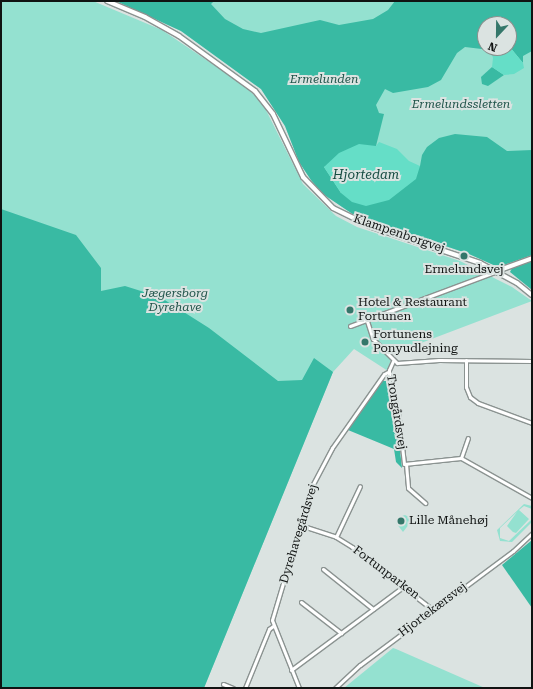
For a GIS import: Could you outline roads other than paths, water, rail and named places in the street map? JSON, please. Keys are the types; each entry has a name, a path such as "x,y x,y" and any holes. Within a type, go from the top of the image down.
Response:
{"street":[{"name":"Klampenborgvej","path":"107,1 145,17 179,36 254,91 273,114 303,177 333,208 361,222 458,254 497,271 532,295"},
{"path":"350,326 532,258"},
{"path":"366,321 373,339 393,360 401,363 466,360 532,361"},
{"name":"Trongårdsvej","path":"393,360 388,372 388,382 398,411 408,488 425,503"},
{"path":"466,360 466,387 470,397 478,403 532,423"},
{"name":"Dyrehavegårdsvej","path":"273,626 272,620 310,492 332,448 384,374 388,372"},
{"path":"468,438 461,458 532,498"},
{"name":"Trongårdsvej","path":"406,464 461,458"},
{"path":"336,537 360,486"},
{"name":"Fortunparken","path":"300,525 336,537 404,586 433,610"},
{"name":"Hjortekærsvej","path":"335,688 360,665 513,551 532,533"},
{"path":"323,569 373,609"},
{"path":"291,670 404,586"},
{"path":"301,602 341,633"},
{"path":"245,688 269,629 273,626 298,688"},
{"path":"223,684 233,688"}],"water":[{"path":"492,56 517,56 523,63 524,68 514,74 504,75 492,67"},
{"name":"Hjortedam","path":"379,142 397,149 409,161 420,166 416,179 389,200 366,206 352,202 341,193 324,167 339,153 359,144 376,146"}],"place":[{"name":"Ermelundsvej","path":"464,256"},
{"name":"Hotel & Restaurant Fortunen","path":"350,310"},
{"name":"Fortunens Ponyudlejning","path":"365,342"},
{"name":"Lille Månehøj","path":"401,521"}],"park label":[{"name":"Ermelunden","path":"324,80"},
{"name":"Ermelundssletten","path":"461,105"},
{"name":"Jægersborg Dyrehave","path":"175,301"}]}
